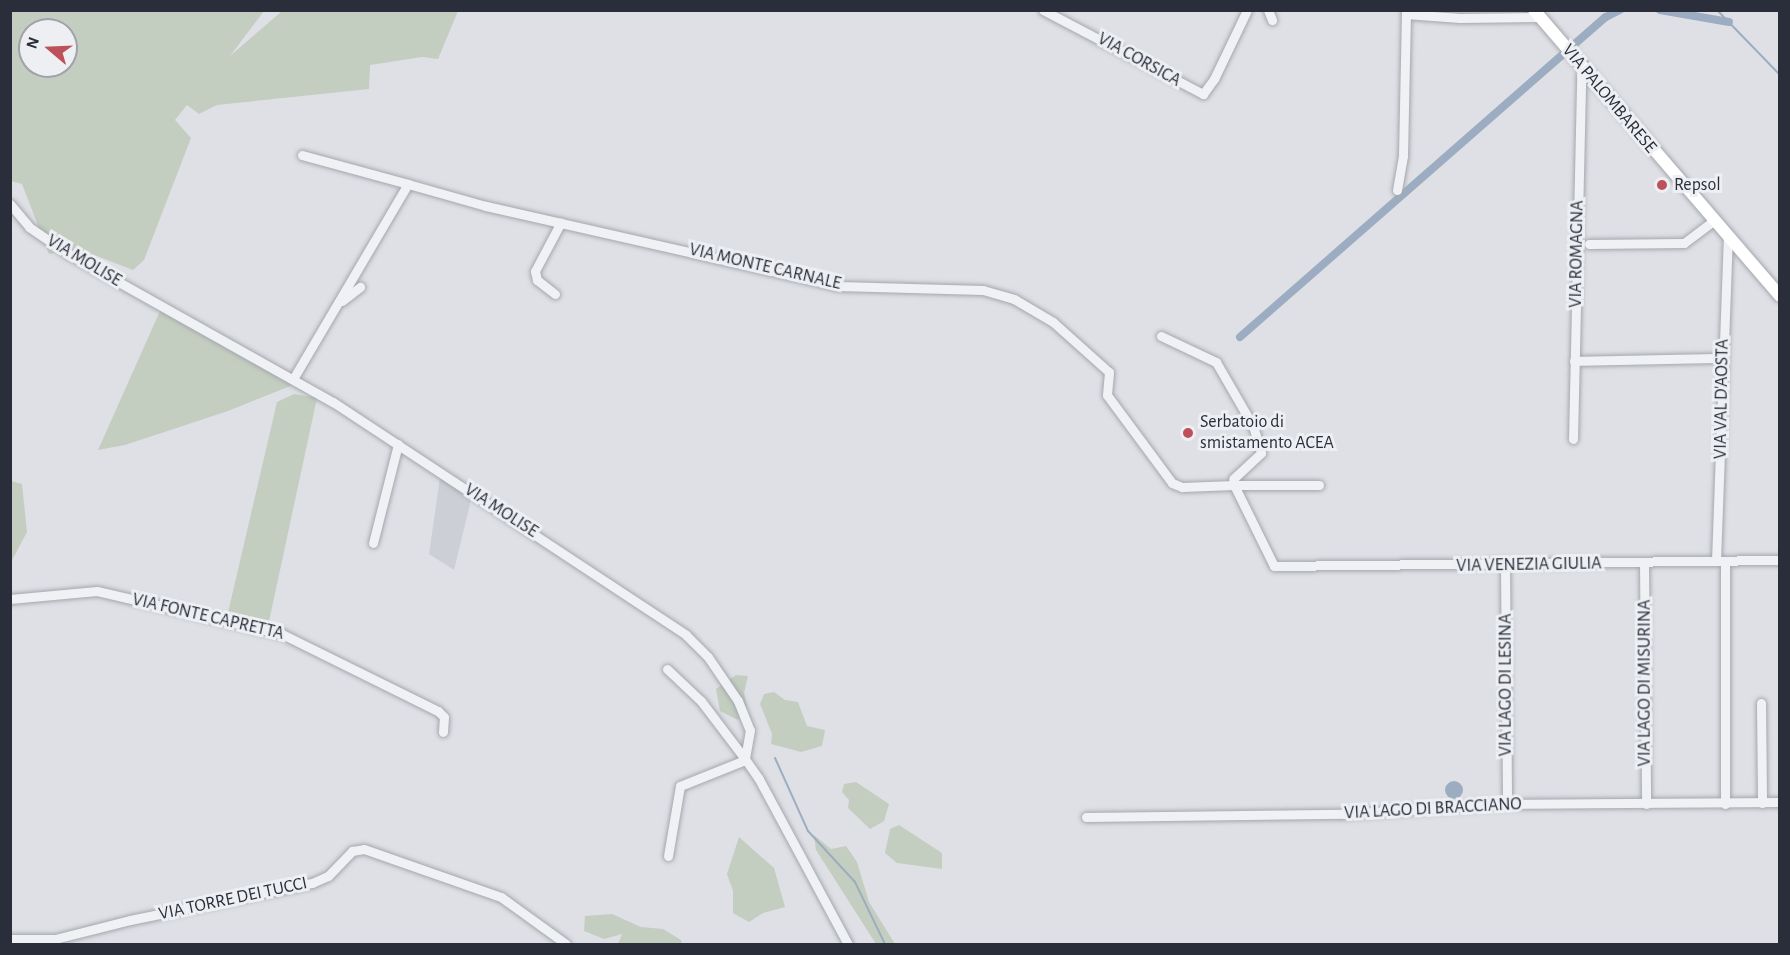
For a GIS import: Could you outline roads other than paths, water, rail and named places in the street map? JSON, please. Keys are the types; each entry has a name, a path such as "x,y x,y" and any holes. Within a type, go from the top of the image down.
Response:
{"main road":[{"name":"VIA PALOMBARESE","path":"1536,14 1779,296"}],"street":[{"name":"VIA CORSICA","path":"1043,10 1203,94 1214,79 1247,10"},
{"path":"1268,10 1272,20"},
{"path":"1397,190 1403,156 1406,12 1536,14"},
{"name":"VIA ROMAGNA","path":"1573,439 1581,75 1586,70"},
{"name":"VIA MONTE CARNALE","path":"302,155 561,222 838,286 976,289 1002,294 1043,314 1109,372 1107,395 1172,483 1187,487 1234,482"},
{"path":"293,380 342,301 347,283 408,184"},
{"name":"VIA MOLISE","path":"10,204 24,223 67,253 293,380 398,444 686,634 708,657 745,718 750,730 745,759"},
{"path":"1589,243 1684,243 1714,220"},
{"path":"555,294 537,280 535,269 561,222"},
{"name":"VIA VAL D'AOSTA","path":"1725,804 1720,561 1723,358 1728,237"},
{"path":"342,301 360,287"},
{"path":"1161,336 1213,359 1233,387 1262,450 1234,482"},
{"path":"1574,361 1723,358"},
{"path":"373,543 398,444"},
{"path":"1234,482 1319,485"},
{"name":"VIA VENEZIA GIULIA","path":"1234,482 1268,560 1279,567 1505,566 1779,560"},
{"name":"VIA LAGO DI MISURINA","path":"1644,562 1646,804"},
{"name":"VIA LAGO DI LESINA","path":"1505,566 1507,804"},
{"name":"VIA FONTE CAPRETTA","path":"10,599 98,591 282,634 438,711 444,717 443,732"},
{"path":"667,669 701,701 745,759 848,945"},
{"path":"1761,703 1762,803"},
{"path":"668,856 680,786 745,759"},
{"name":"VIA LAGO DI BRACCIANO","path":"1086,817 1344,814 1507,804 1779,802"},
{"name":"VIA TORRE DEI TUCCI","path":"10,939 55,939 130,920 312,883 328,876 352,851 364,849 501,897 566,945"}],"water":[{"path":"1454,781 1460,784 1463,790 1460,796 1454,799 1448,796 1445,790 1448,784"}],"waterway":[{"path":"1240,337 1606,17 1620,10"},
{"path":"1660,10 1729,22"},
{"path":"1717,10 1780,75"},
{"path":"775,758 808,831 855,882 885,944"}],"place":[{"name":"Repsol","path":"1662,185"},
{"name":"Serbatoio di smistamento ACEA","path":"1188,433"}]}
